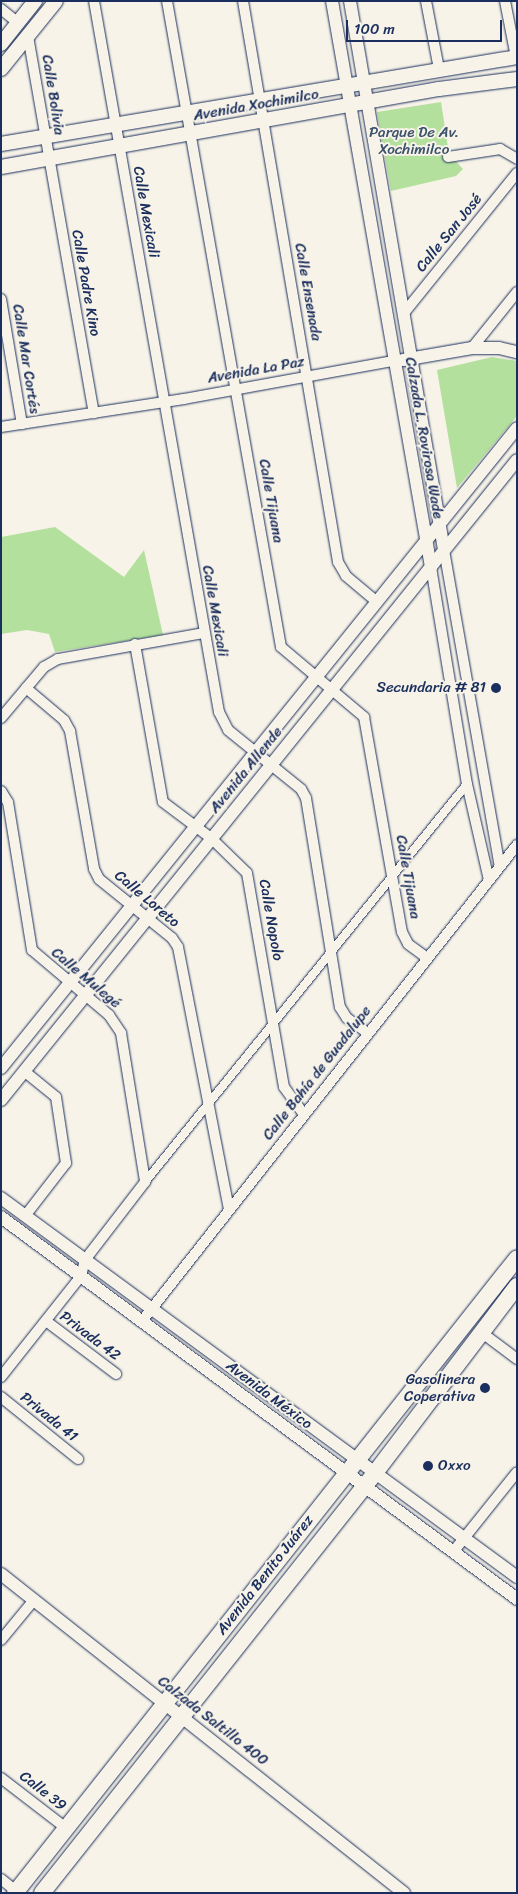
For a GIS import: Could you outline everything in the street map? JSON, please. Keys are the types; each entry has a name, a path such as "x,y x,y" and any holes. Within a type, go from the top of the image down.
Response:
{"main road":[{"path":"1,44 36,1"},
{"path":"1,69 56,1"},
{"name":"Avenida Xochimilco","path":"1,144 346,84 516,57"},
{"name":"Avenida Xochimilco","path":"1,167 366,102 517,79"},
{"name":"Avenida Benito Juárez","path":"15,1892 517,1258"},
{"path":"502,1305 508,1284 504,1274"},
{"name":"Avenida Benito Juárez","path":"42,1893 375,1473 517,1286"}],"street":[{"name":"Calle Mexicali","path":"94,1 204,633 222,722 301,789 306,798 340,1007 347,1018 368,1033"},
{"name":"Calle Tijuana","path":"167,1 282,647 316,678 357,710 368,727 392,877 404,938 426,958"},
{"name":"Calle Ensenada","path":"243,1 338,562 346,576 377,602"},
{"name":"Calzada L. Rovirosa Wade","path":"332,1 467,784 489,880"},
{"name":"Calzada L. Rovirosa Wade","path":"350,1 500,866"},
{"path":"426,1 439,69"},
{"path":"505,1 516,57"},
{"path":"1,9 18,23"},
{"name":"Calle Bolivia","path":"28,36 48,159"},
{"path":"448,157 500,149 517,158"},
{"name":"Calle Padre Kino","path":"48,159 94,413"},
{"name":"Calle San José","path":"404,312 517,173"},
{"path":"472,348 517,292"},
{"name":"Calle Mar Cortés","path":"1,299 22,424"},
{"name":"Avenida La Paz","path":"1,427 237,390 472,348 499,348 517,352"},
{"name":"Avenida Allende","path":"1,1068 517,428"},
{"name":"Avenida Allende","path":"1,1100 517,460"},
{"path":"1,718 44,666 58,659 204,633"},
{"name":"Calle Nopolo","path":"135,644 158,787 163,802 211,838 241,864 249,878 286,1094 304,1114"},
{"name":"Calle Loreto","path":"26,688 64,720 70,731 94,869 106,886 172,938 182,959 206,1106 229,1210"},
{"path":"1,1377 81,1276 85,1260 145,1182 467,784"},
{"name":"Calle Mulegé","path":"1,790 8,802 32,950 109,1015 121,1033 145,1182"},
{"name":"Calle Bahía de Guadalupe","path":"142,1321 426,958 517,845"},
{"path":"24,1071 56,1098 66,1163 25,1216"},
{"name":"Avenida México","path":"1,1198 517,1577"},
{"name":"Avenida México","path":"1,1217 517,1599"},
{"name":"Privada 42","path":"46,1321 116,1374"},
{"path":"482,1332 517,1359"},
{"name":"Privada 41","path":"1,1397 78,1459"},
{"path":"453,1552 517,1472"},
{"name":"Calzada Saltillo 400","path":"1,1574 404,1893"},
{"path":"1,1640 34,1600"},
{"name":"Calle 39","path":"1,1778 66,1828"},
{"path":"1,1879 15,1892"}],"green space":[{"name":"Parque De Av. Xochimilco","path":"441,102 449,154 463,169 456,176 391,191 377,112"},
{"path":"492,357 517,361 517,416 457,488 437,370"},
{"path":"55,527 124,577 144,550 163,635 55,652 49,634 27,630 1,634 1,537"}],"place":[{"name":"Secundaria # 81","path":"496,688"},
{"name":"Gasolinera Coperativa","path":"485,1388"},
{"name":"Oxxo","path":"428,1466"}]}
